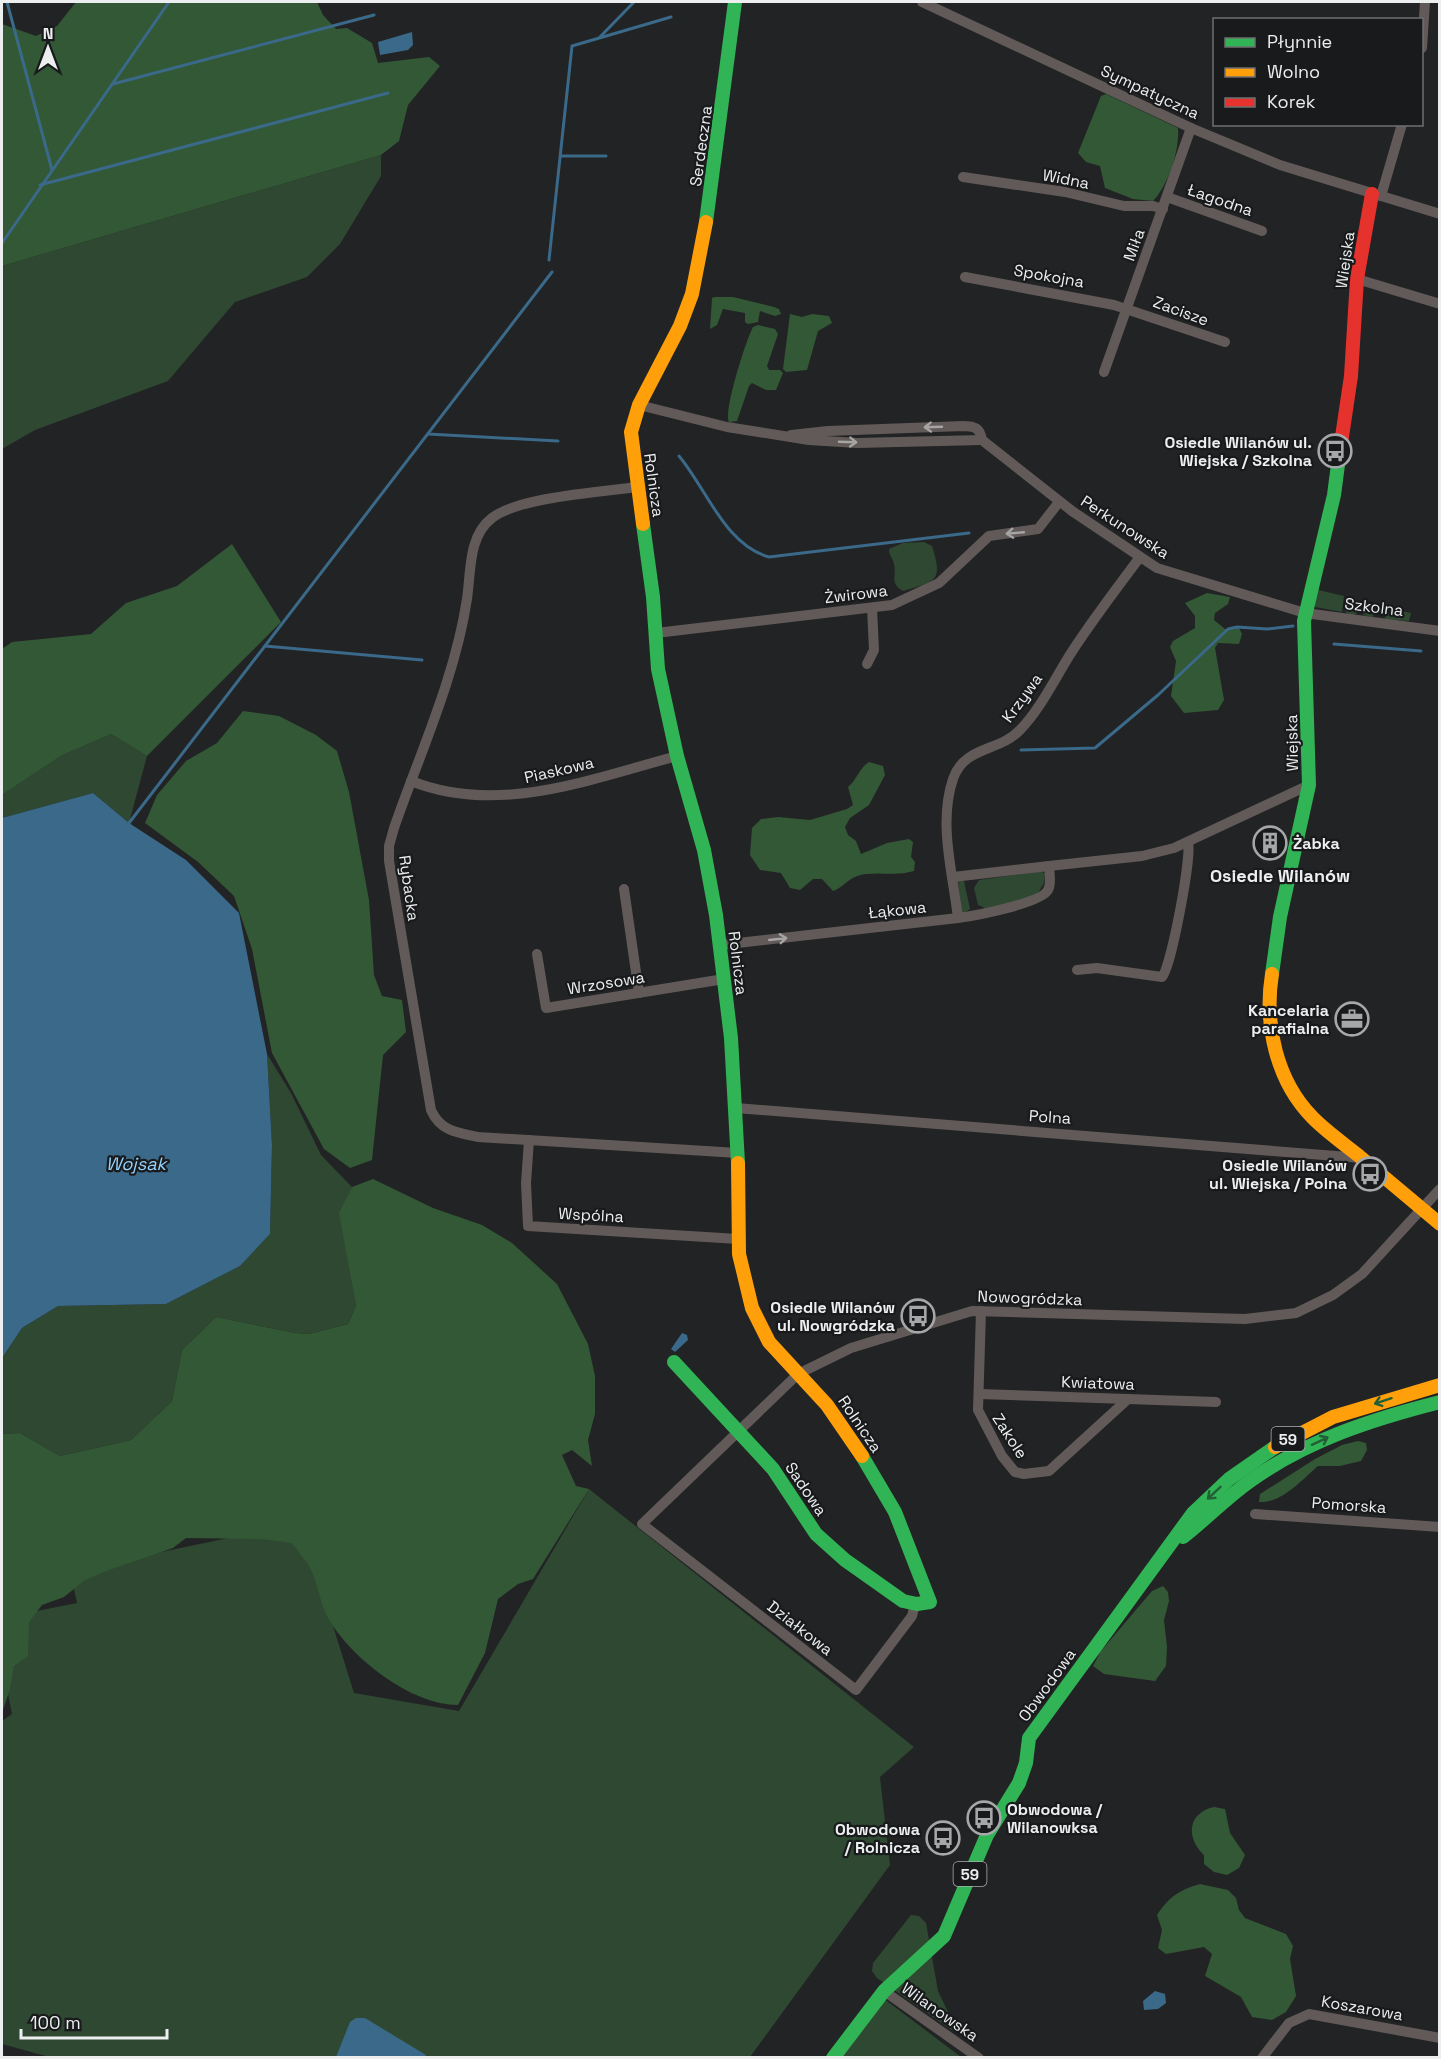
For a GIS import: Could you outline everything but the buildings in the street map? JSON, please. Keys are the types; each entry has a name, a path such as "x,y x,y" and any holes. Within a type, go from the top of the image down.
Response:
{"street":[{"name":"Serdeczna","path":"692,294 710,200 735,2"},
{"name":"Sympatyczna","path":"922,2 1191,128 1280,165 1440,214"},
{"path":"1423,33 1425,2"},
{"path":"1377,195 1401,126"},
{"name":"Miła","path":"1104,372 1191,128"},
{"name":"Widna","path":"963,177 1065,192 1116,204 1162,209"},
{"name":"Wiejska","path":"1377,195 1357,279 1351,376 1334,495 1305,613 1309,785 1275,944 1269,991 1271,1028 1280,1068 1299,1103 1440,1224"},
{"name":"Łagodna","path":"1167,197 1262,231"},
{"name":"Spokojna","path":"965,277 1076,296 1127,309"},
{"path":"1357,279 1440,304"},
{"name":"Rolnicza","path":"692,294 680,326 639,405 631,432 662,695 704,850 720,945 736,1108 738,1239 742,1269 756,1316 769,1342 810,1384 837,1418 885,1494 930,1602 915,1604"},
{"name":"Zacisze","path":"1127,309 1225,342"},
{"name":"Perkunowska","path":"639,405 727,427 791,435 813,431 963,426 977,428 981,432 981,440 1059,502 1140,557 1168,572 1305,613"},
{"name":"Rybacka","path":"637,487 518,505 490,519 480,532 473,550 458,650 388,846 389,861 431,1110 440,1123 456,1133 529,1140 738,1153"},
{"name":"Żwirowa","path":"656,633 872,608 900,602 939,583 989,536 1038,529 1059,502"},
{"name":"Krzywa","path":"958,918 946,813 957,769 970,755 1008,740 1025,725 1075,647 1140,557"},
{"path":"867,664 874,650 872,608"},
{"name":"Szkolna","path":"1305,613 1440,631"},
{"name":"Piaskowa","path":"411,781 444,793 477,796 541,793 677,756"},
{"path":"953,877 1142,856 1188,842 1309,785"},
{"path":"1077,970 1097,968 1162,977 1166,973 1172,954 1188,859 1188,842"},
{"name":"Łąkowa","path":"720,945 958,918 1042,897 1049,886 1049,866"},
{"path":"624,889 639,993"},
{"name":"Wrzosowa","path":"537,954 546,1008 724,979"},
{"name":"Polna","path":"736,1108 1361,1158"},
{"name":"Wspólna","path":"529,1140 526,1183 528,1226 738,1239"},
{"name":"Nowogródzka","path":"642,1524 798,1374 821,1361 880,1338 961,1313 981,1311 1245,1319 1283,1316 1316,1305 1352,1283 1374,1263 1440,1189"},
{"name":"Zakole","path":"981,1311 978,1410 982,1422 1010,1467 1024,1474 1049,1472 1128,1399"},
{"name":"Sadowa","path":"674,1362 773,1469 816,1534 827,1546 903,1601 915,1604"},
{"name":"Obwodowa","path":"833,2058 884,1991 944,1936 987,1836 1019,1783 1026,1763 1029,1738 1193,1513 1254,1460 1278,1445 1333,1417 1440,1385"},
{"name":"Kwiatowa","path":"979,1394 1216,1402"},
{"name":"Obwodowa","path":"1170,1547 1251,1480 1304,1448 1368,1421 1440,1402"},
{"name":"Pomorska","path":"1255,1514 1440,1527"},
{"name":"Działkowa","path":"642,1524 856,1690 912,1616 915,1604"},
{"name":"Wilanowska","path":"884,1991 979,2058"},
{"name":"Koszarowa","path":"1262,2058 1289,2023 1309,2014 1440,2038"}],"green space":[{"path":"76,2 317,2 323,15 336,29 347,28 372,43 378,63 429,57 440,66 408,105 399,141 381,155 2,266 2,24 36,36 57,26"},
{"path":"1106,94 1178,128 1177,147 1172,167 1164,186 1153,201 1133,199 1105,188 1100,166 1086,162 1078,153 1101,96"},
{"path":"381,155 381,176 340,244 307,277 235,302 168,381 35,430 2,449 2,266"},
{"path":"733,297 774,307 779,309 781,314 775,316 760,311 758,322 748,324 745,322 745,313 723,309 717,325 710,329 712,298"},
{"path":"790,314 802,317 812,314 829,316 832,323 818,331 807,370 786,372 783,369"},
{"path":"758,325 775,329 778,334 767,366 769,370 780,370 783,373 776,390 766,390 752,383 737,421 729,422 729,405 745,346 753,327"},
{"path":"924,542 932,546 937,573 930,582 903,591 895,582 895,568 889,549 903,543"},
{"path":"232,544 281,622 147,756 111,734 61,756 2,795 2,649 12,642 91,634 126,603 177,586"},
{"path":"1314,589 1344,596 1342,612 1315,607"},
{"path":"1207,593 1230,597 1228,604 1215,613 1214,620 1225,629 1239,628 1242,634 1239,644 1218,643 1215,648 1224,700 1218,710 1184,713 1171,696 1176,661 1170,647 1173,641 1195,628 1195,616 1185,603"},
{"path":"1352,599 1360,607 1352,615 1344,607"},
{"path":"1365,602 1376,605 1373,617 1363,615"},
{"path":"1387,608 1411,613 1409,621 1385,619"},
{"path":"243,711 279,716 316,735 337,751 349,792 369,900 374,975 382,996 402,1000 406,1032 383,1055 372,1160 350,1168 324,1149 272,1053 252,949 234,896 198,862 145,823 157,795 186,761 217,743"},
{"path":"111,734 147,756 129,823 93,793 2,818 2,795 61,756"},
{"path":"869,762 883,766 885,775 869,805 850,818 845,827 848,835 856,841 861,854 887,843 909,839 913,842 911,857 915,862 914,871 860,875 833,891 822,879 813,879 800,890 790,888 781,873 760,870 750,855 752,828 761,819 778,817 810,820 847,809 853,805 848,787"},
{"path":"1041,871 1045,874 1044,883 1037,895 987,909 978,905 974,888 979,880"},
{"path":"958,881 964,881 970,909 962,914"},
{"path":"267,1054 291,1093 321,1155 352,1187 340,1213 356,1306 348,1324 309,1334 216,1317 182,1350 172,1401 131,1440 60,1456 20,1433 2,1434 2,1358 22,1328 58,1306 166,1304 240,1266 270,1234 272,1145"},
{"path":"373,1179 433,1208 482,1225 512,1243 557,1284 588,1344 595,1376 595,1414 588,1440 592,1466 572,1450 562,1455 576,1486 589,1489 533,1579 518,1584 498,1599 485,1653 458,1705 440,1703 402,1688 367,1663 351,1648 328,1618 312,1572 292,1543 262,1539 186,1538 173,1548 85,1580 64,1597 42,1605 29,1622 28,1656 14,1666 10,1689 2,1713 2,1434 20,1433 60,1456 131,1440 172,1401 182,1350 216,1317 309,1334 348,1324 356,1306 339,1213 352,1187"},
{"path":"1358,1441 1366,1443 1367,1450 1361,1461 1340,1466 1318,1466 1283,1495 1267,1502 1259,1502 1260,1494 1315,1459 1342,1445"},
{"path":"589,1489 914,1747 880,1777 890,1865 750,2057 53,2058 2,2044 2,1721 12,1714 2,1664 2,1618 77,1603 70,1571 301,1523 354,1693 459,1711"},
{"path":"1163,1586 1168,1592 1169,1601 1164,1620 1167,1647 1166,1666 1155,1681 1104,1674 1093,1666 1101,1651 1152,1591"},
{"path":"1214,1807 1225,1809 1230,1833 1245,1855 1239,1868 1227,1875 1214,1872 1204,1864 1204,1855 1192,1834 1194,1820 1205,1810"},
{"path":"1200,1884 1228,1890 1236,1898 1239,1910 1245,1918 1286,1934 1293,1946 1290,1959 1296,1996 1286,2012 1272,2020 1252,2017 1241,1997 1205,1976 1212,1954 1204,1947 1166,1954 1158,1948 1162,1930 1157,1915 1175,1895"},
{"path":"911,1915 919,1916 926,1923 938,1991 955,2027 953,2031 877,1978 872,1971 873,1963"},
{"path":"875,1992 961,2057 827,2058"}],"water":[{"path":"412,32 413,45 408,50 380,55 378,42"},
{"name":"Wojsak","path":"93,793 129,823 186,860 239,913 267,1054 272,1145 270,1234 240,1266 166,1304 58,1306 22,1328 2,1358 2,818"},
{"path":"682,1333 687,1335 688,1340 675,1352 671,1349"},
{"path":"1155,1991 1165,1994 1166,2003 1158,2009 1144,2010 1143,2001"},
{"path":"356,2018 365,2018 426,2055 425,2057 336,2057 350,2022"}],"waterway":[{"path":"7,2 52,170"},
{"path":"2,243 169,2"},
{"path":"600,37 634,2"},
{"path":"113,84 374,15"},
{"path":"549,260 572,46 671,17"},
{"path":"40,185 388,93"},
{"path":"561,156 606,156"},
{"path":"129,823 552,272"},
{"path":"428,434 558,441"},
{"path":"679,456 728,528 754,551 769,557 969,533"},
{"path":"1021,750 1095,748 1158,695 1228,629 1293,626"},
{"path":"1334,644 1421,651"},
{"path":"265,646 422,660"}],"traffic: fast":[{"path":"706,222 735,2"},
{"path":"1272,974 1280,917 1309,785 1304,621 1334,495 1339,457"},
{"path":"643,524 653,597 658,669 677,756 704,850 716,915 731,1038 738,1163"},
{"path":"674,1362 773,1469 816,1534 845,1560 903,1601 917,1604 930,1602 895,1512 862,1456"},
{"path":"1183,1537 1241,1488 1294,1454 1365,1424 1440,1402"},
{"path":"833,2058 884,1991 944,1936 987,1835 1019,1783 1026,1763 1029,1738 1193,1513 1229,1479 1275,1447"}],"traffic: slow":[{"path":"643,524 631,432 639,405 680,326 692,294 706,222"},
{"path":"1272,974 1270,1012 1276,1051 1290,1087 1300,1103 1324,1128 1440,1224"},
{"path":"738,1163 739,1254 752,1308 769,1342 827,1405 862,1456"},
{"path":"1275,1447 1333,1417 1440,1385"}],"traffic: jam":[{"path":"1339,457 1351,376 1357,279 1372,194"}],"place":[{"name":"Osiedle Wilanów ul. Wiejska / Szkolna","path":"1335,451"},
{"name":"Żabka","path":"1270,843"},
{"name":"Kancelaria parafialna","path":"1352,1019"},
{"name":"Osiedle Wilanów ul. Wiejska / Polna","path":"1370,1174"},
{"name":"Osiedle Wilanów ul. Nowgródzka","path":"918,1316"},
{"name":"Obwodowa / Wilanowksa","path":"984,1818"},
{"name":"Obwodowa / Rolnicza","path":"943,1838"}],"district":[{"name":"Osiedle Wilanów","path":"1280,875"}]}
